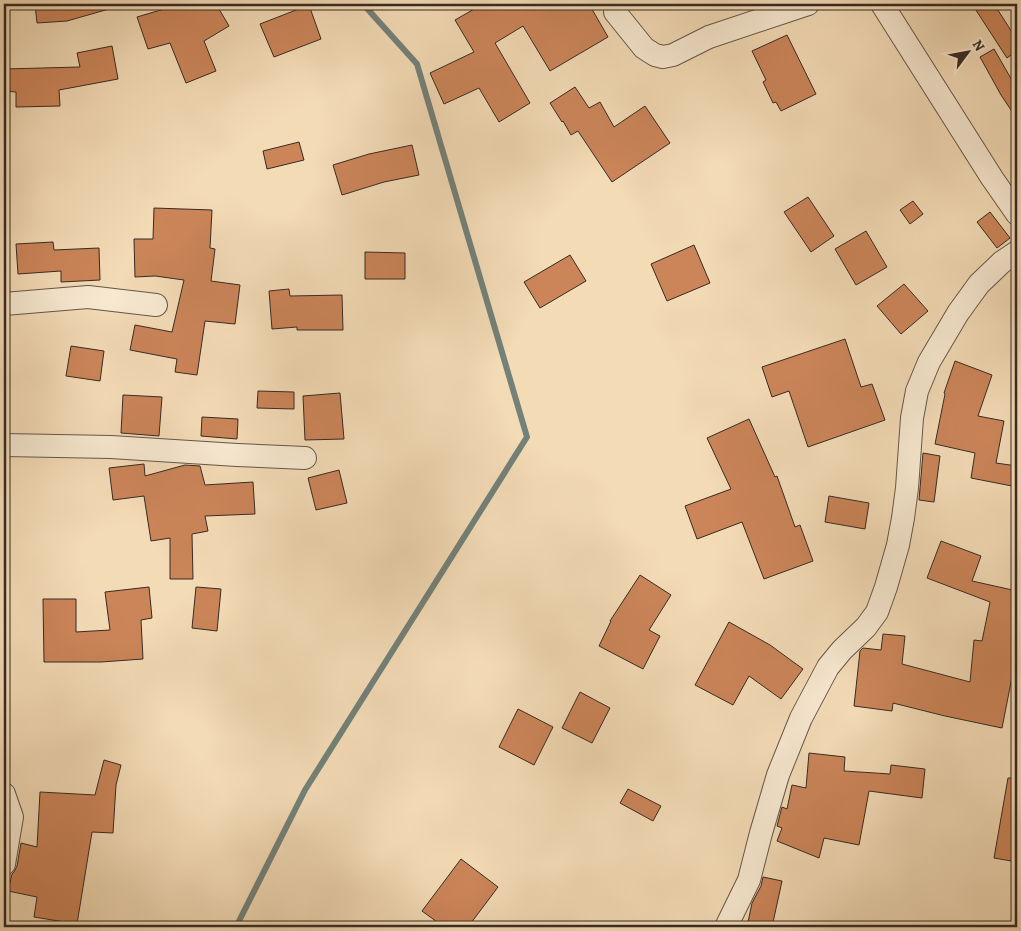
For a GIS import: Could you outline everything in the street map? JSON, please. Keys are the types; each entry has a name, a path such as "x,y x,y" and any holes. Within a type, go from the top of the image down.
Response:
{"street":[{"path":"616,12 644,48 655,55 663,57 673,55 709,37 808,4"},
{"path":"882,4 992,178 1017,214"},
{"path":"726,927 749,880 760,833 778,775 801,718 828,667 842,650 866,627 877,612 886,587 898,545 904,510 912,418 918,391 929,362 958,313 979,284 1002,262 1017,252"},
{"path":"4,304 88,297 156,306"},
{"path":"4,446 110,447 305,458"},
{"path":"4,794 12,817 4,864"}],"building":[{"path":"35,4 108,4 109,9 67,21 37,23"},
{"path":"181,4 216,4 229,26 204,41 216,71 186,83 170,43 148,49 137,17"},
{"path":"483,4 589,4 608,37 550,71 523,26 495,43 530,103 499,122 479,88 444,104 430,73 474,52 455,20"},
{"path":"972,4 994,4 1017,40 1017,51 1007,58"},
{"path":"309,5 321,39 274,57 260,24"},
{"path":"787,35 816,94 781,111 776,102 773,103 763,82 766,80 752,51"},
{"path":"112,46 118,79 59,90 60,106 16,107 16,92 4,91 4,69 80,67 77,53"},
{"path":"994,49 1017,89 1017,119 980,57"},
{"path":"575,87 589,108 600,102 614,127 645,106 670,143 612,182 578,131 571,135 550,103"},
{"path":"299,142 304,160 267,169 263,151"},
{"path":"412,145 419,175 384,182 342,195 333,165 369,154"},
{"path":"808,197 834,236 811,252 784,212"},
{"path":"913,201 923,214 910,224 900,210"},
{"path":"154,208 212,210 210,248 215,249 211,281 240,285 235,324 205,321 197,375 175,372 177,359 130,350 135,325 172,332 184,280 155,276 135,277 134,239 153,239"},
{"path":"990,212 1010,238 997,248 977,222"},
{"path":"866,231 887,267 856,285 835,249"},
{"path":"53,242 54,250 99,248 100,280 61,282 61,271 18,274 16,244"},
{"path":"694,245 710,283 667,301 651,264"},
{"path":"365,252 405,253 405,279 365,279"},
{"path":"570,255 586,281 540,308 524,282"},
{"path":"904,284 928,311 901,334 877,306"},
{"path":"289,289 290,296 342,295 343,330 297,330 297,327 272,329 269,291"},
{"path":"845,339 861,387 872,384 885,420 808,447 789,391 772,397 762,367"},
{"path":"71,346 104,351 100,381 66,376"},
{"path":"955,361 992,375 978,416 1004,421 996,463 1017,466 1017,487 971,478 975,453 935,444 944,393"},
{"path":"258,391 294,392 294,409 257,408"},
{"path":"340,393 344,439 305,440 303,396"},
{"path":"123,395 162,397 159,436 121,433"},
{"path":"202,417 238,419 237,439 201,436"},
{"path":"749,419 775,477 777,476 795,527 800,525 813,561 764,579 742,522 697,539 685,506 731,489 707,438"},
{"path":"923,453 940,456 934,502 919,500"},
{"path":"144,464 145,476 185,465 200,466 205,485 253,482 255,514 205,516 208,531 192,534 193,579 170,579 170,538 151,541 144,496 113,500 109,468"},
{"path":"339,470 347,503 316,510 308,478"},
{"path":"829,496 869,503 865,529 825,522"},
{"path":"941,541 981,556 972,581 1017,591 1017,678 1012,677 1002,728 893,703 892,711 854,706 860,651 863,648 881,650 883,634 905,636 902,664 970,682 974,640 982,641 990,602 927,578"},
{"path":"640,575 671,595 649,630 660,636 643,669 599,646 610,621"},
{"path":"149,587 152,618 141,620 143,659 101,662 44,662 43,599 76,599 76,632 110,630 105,592"},
{"path":"196,587 221,589 217,631 192,628"},
{"path":"729,622 770,645 803,669 781,699 749,676 733,705 695,685"},
{"path":"580,692 610,708 592,743 562,728"},
{"path":"518,709 553,727 534,765 499,747"},
{"path":"809,753 845,757 844,771 890,774 891,765 925,769 922,798 869,791 859,845 824,838 819,858 777,841 782,828 777,826 782,807 787,809 792,785 806,788"},
{"path":"104,760 121,765 116,785 113,833 92,832 77,924 34,917 37,897 8,891 12,874 17,866 21,843 37,847 40,792 95,795"},
{"path":"1008,778 1017,778 1017,862 994,858"},
{"path":"628,789 661,806 653,821 620,803"},
{"path":"461,859 498,887 468,927 444,927 422,911"},
{"path":"763,877 782,881 772,927 747,927 752,903 761,886"}],"waterway":[{"path":"236,927 305,790 527,437 417,64 363,4"}]}
